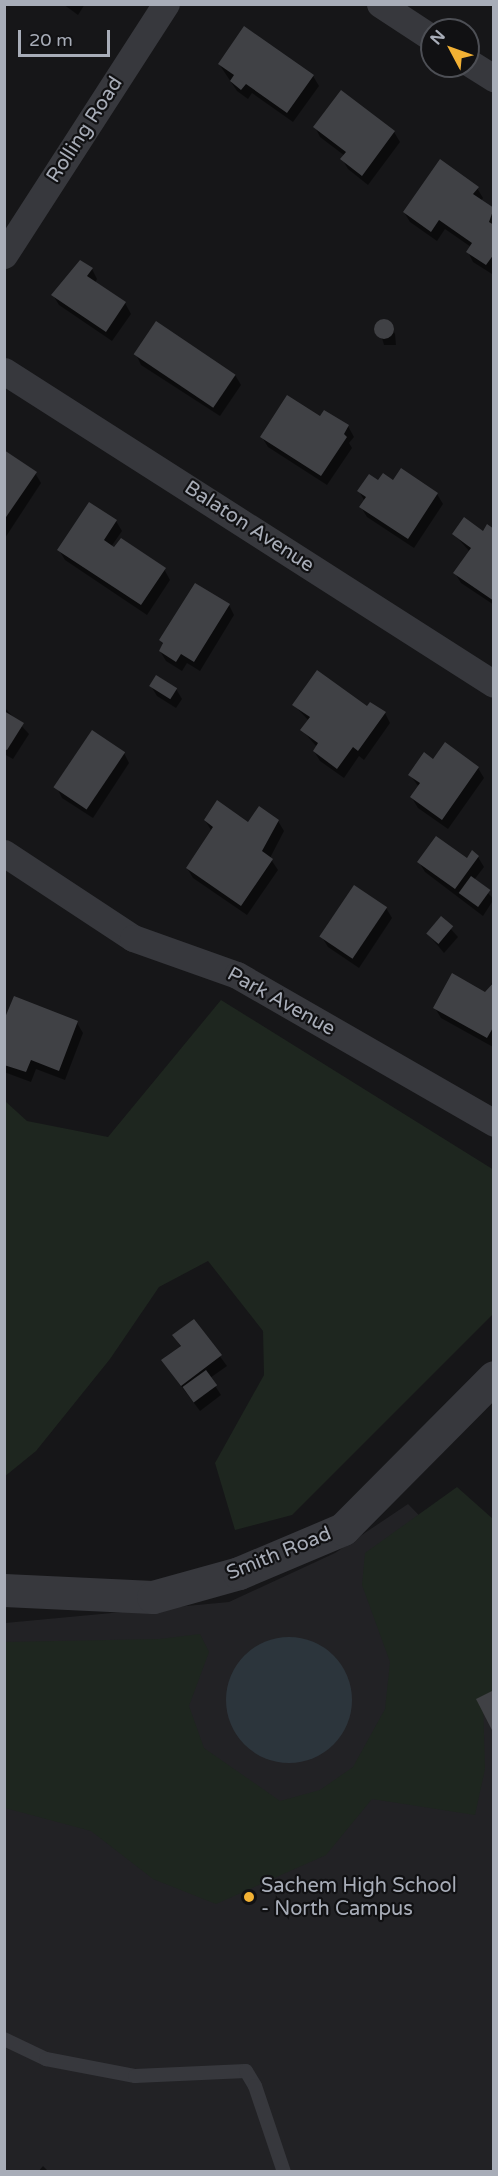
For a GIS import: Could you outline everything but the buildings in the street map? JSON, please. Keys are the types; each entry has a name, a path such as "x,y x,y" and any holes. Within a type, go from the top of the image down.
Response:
{"street":[{"name":"Rolling Road","path":"4,255 166,4"},
{"path":"380,4 420,30"},
{"path":"480,69 494,78"},
{"name":"Balaton Avenue","path":"4,371 494,684"},
{"name":"Park Avenue","path":"4,853 133,938 237,975 494,1123"},
{"name":"Smith Road","path":"4,1590 153,1597 239,1573 343,1529 494,1377"}],"lane":[{"path":"4,2039 46,2059 135,2076 246,2071 255,2086 284,2172"}],"shaded area":[{"path":"221,1000 494,1170 493,1314 292,1515 235,1530 215,1463 264,1375 263,1331 208,1261 159,1287 110,1359 36,1451 4,1477 5,1101 27,1121 108,1137"},
{"path":"457,1487 493,1519 493,1696 483,1699 485,1769 475,1815 372,1799 326,1855 216,1904 153,1879 91,1831 5,1808 4,1642 160,1639 200,1634 209,1652 189,1706 204,1748 280,1801 320,1790 353,1767 385,1709 390,1662 362,1585 365,1553"},
{"name":"Sachem High School - North Campus","path":"408,1504 493,1591 493,2171 5,2172 5,1623 229,1602 335,1553"},
{"path":"289,1637 313,1642 334,1655 347,1676 352,1700 347,1724 334,1745 313,1758 289,1763 265,1758 244,1745 231,1724 226,1700 231,1676 244,1655 265,1642"}],"place":[{"name":"Sachem High School - North Campus","path":"249,1897"}]}
